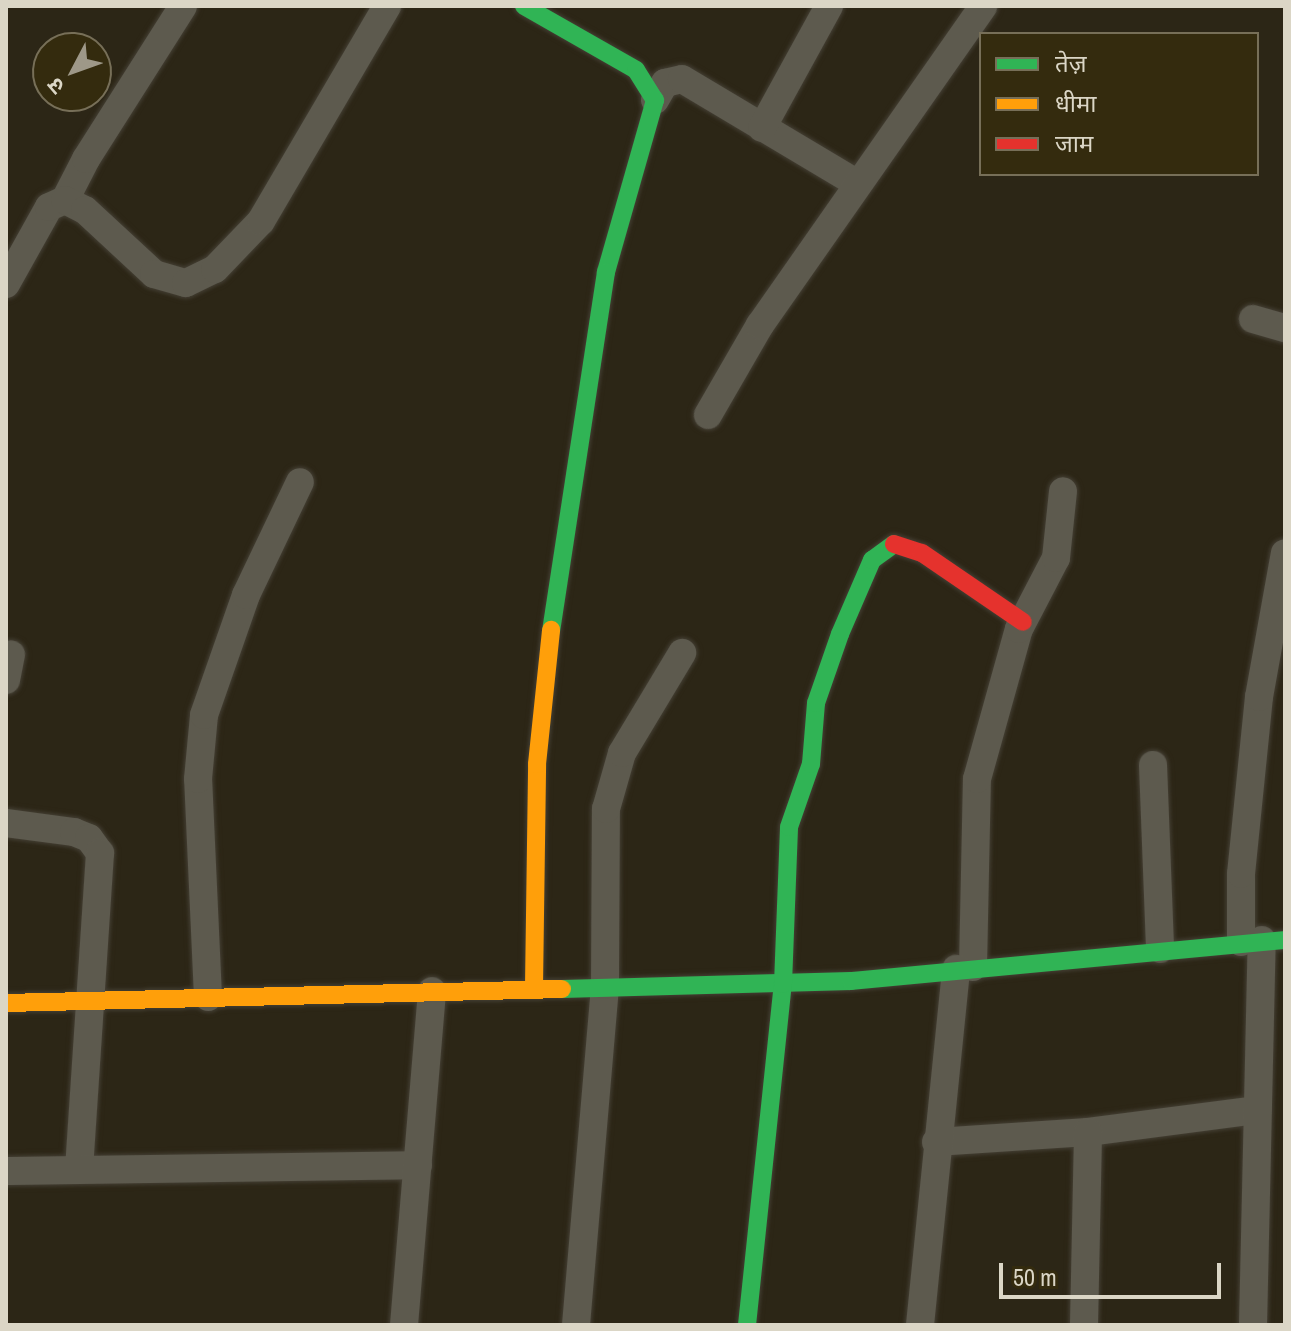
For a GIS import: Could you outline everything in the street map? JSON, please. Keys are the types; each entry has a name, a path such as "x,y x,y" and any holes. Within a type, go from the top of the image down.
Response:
{"street":[{"path":"6,284 49,207 65,200 183,6"},
{"path":"65,200 85,210 154,274 186,283 215,269 261,221 387,6"},
{"path":"524,6 636,70 655,100"},
{"path":"762,128 829,6"},
{"path":"708,415 760,325 855,182 983,6"},
{"path":"534,987 537,764 545,662 588,413 606,272 655,100 665,83 682,79 855,182"},
{"path":"1253,319 1285,328"},
{"path":"208,997 198,779 204,715 246,595 300,482"},
{"path":"920,1325 936,1142 964,968 977,779 1023,622 1056,558 1063,491"},
{"path":"747,1325 783,984 789,827 811,764 816,703 840,634 876,554 884,547 904,544 1023,622"},
{"path":"1253,1325 1262,941 1241,874 1257,712 1284,564"},
{"path":"576,1325 605,985 606,809 622,753 682,653"},
{"path":"1153,765 1160,949"},
{"path":"6,823 74,832 97,844 98,901 87,1000 79,1168"},
{"path":"6,1003 605,985 783,984 1262,941"},
{"path":"404,1325 432,991"},
{"path":"936,1142 1088,1132 1258,1110"},
{"path":"1084,1325 1088,1132"},
{"path":"6,1171 418,1165"}],"traffic: fast":[{"path":"524,6 636,70 655,100 606,272 551,630"},
{"path":"747,1325 783,984 789,827 811,764 816,703 840,634 872,560 894,544"},
{"path":"562,989 851,981 1285,940"}],"traffic: slow":[{"path":"534,987 537,764 551,630"},
{"path":"6,1003 562,989"}],"traffic: jam":[{"path":"894,544 922,553 1023,622"}]}
